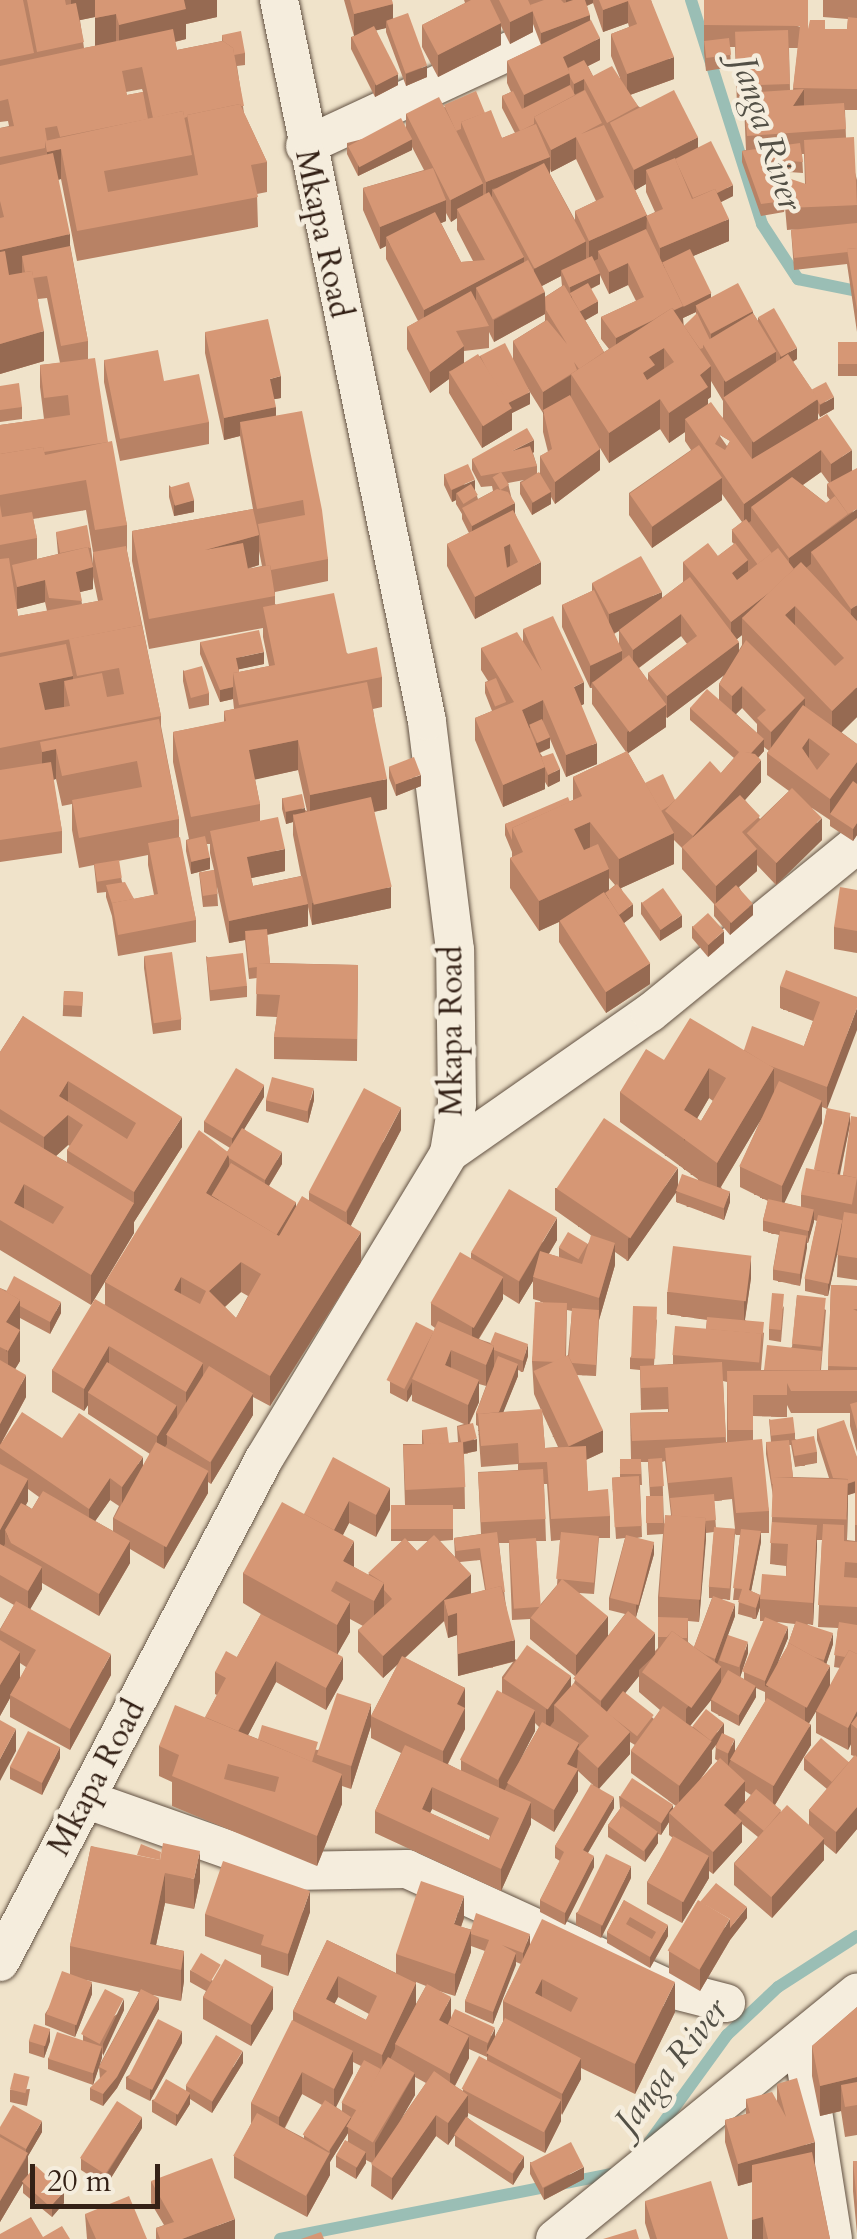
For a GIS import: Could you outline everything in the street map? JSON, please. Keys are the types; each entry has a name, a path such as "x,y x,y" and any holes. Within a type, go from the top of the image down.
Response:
{"street":[{"name":"Mkapa Road","path":"0,1962 264,1459 449,1153 459,1010 427,721 304,146 279,0"},
{"path":"304,146 533,40"},
{"path":"449,1153 650,1013 857,844"},
{"path":"85,1799 290,1871 406,1869 667,1988 726,2003"},
{"path":"555,2239 802,2041 857,1992"},
{"path":"802,2041 833,2239"}],"building":[{"path":"0,0 23,0 34,53 0,60"},
{"path":"27,0 76,3 84,42 37,52"},
{"path":"95,0 184,0 186,9 119,25 116,14 95,18"},
{"path":"350,0 392,0 393,4 354,14"},
{"path":"471,0 490,0 501,23 438,55 422,25"},
{"path":"499,0 528,0 533,11 510,22"},
{"path":"544,0 585,0 590,15 541,33 530,5"},
{"path":"599,0 651,0 674,57 627,74 611,34 637,24 628,1 603,10"},
{"path":"704,0 808,0 808,29 810,20 825,20 825,29 857,29 857,89 793,88 800,26 704,25"},
{"path":"408,13 427,66 406,73 386,21"},
{"path":"848,17 857,18 857,29 847,29"},
{"path":"591,20 600,38 563,57 570,73 524,95 507,61"},
{"path":"374,26 399,74 376,85 352,37"},
{"path":"173,29 177,50 223,41 233,48 244,106 184,118 183,111 153,118 142,67 122,71 127,95 143,92 148,119 60,137 57,126 45,128 45,148 0,157 0,128 14,126 8,99 0,101 0,66"},
{"path":"788,30 790,84 737,86 735,32"},
{"path":"241,31 245,53 234,55 222,35"},
{"path":"729,38 731,55 706,58 704,41"},
{"path":"584,60 593,76 612,66 638,106 607,123 584,79 574,84 570,77 568,68"},
{"path":"570,85 575,95 534,117 534,124 520,131 502,96 513,91 522,109"},
{"path":"804,89 793,106 844,103 846,129 747,136 744,93"},
{"path":"585,90 602,123 581,134 604,125 647,215 589,241 575,211 604,197 576,137 551,150 534,117"},
{"path":"674,90 698,137 634,170 610,123"},
{"path":"476,91 485,113 461,122 461,129 456,131 444,105"},
{"path":"439,97 483,183 450,200 406,114"},
{"path":"240,104 267,162 251,165 258,197 77,231 61,149 47,152 45,141 183,111 192,155 104,171 108,192 198,175 187,115"},
{"path":"491,110 502,138 536,124 550,157 486,182 461,122"},
{"path":"401,118 412,139 359,167 348,146"},
{"path":"854,137 857,205 787,208 785,177 806,184 804,140"},
{"path":"711,141 733,185 693,198 675,159"},
{"path":"800,143 803,162 765,159 785,183 785,198 761,204 742,151"},
{"path":"53,153 70,234 0,250 0,218 4,217 0,165"},
{"path":"675,158 692,199 715,189 729,219 660,248 646,216 663,209 646,170"},
{"path":"544,163 586,242 535,269 493,190"},
{"path":"433,168 446,200 380,227 363,188"},
{"path":"489,192 524,257 424,310 386,237 435,212 461,262 485,260 457,209"},
{"path":"857,223 857,248 794,258 791,230"},
{"path":"646,229 683,306 616,338 601,317 644,297 628,263 609,272 598,251"},
{"path":"70,246 88,341 61,346 47,276 33,278 32,271 25,272 22,256"},
{"path":"857,248 857,310 847,249"},
{"path":"690,249 711,293 684,307 662,263"},
{"path":"5,251 9,275 32,271 44,331 0,344 0,252"},
{"path":"592,256 600,273 569,288 561,270"},
{"path":"528,260 545,292 493,319 476,288"},
{"path":"588,283 598,301 580,312 570,293"},
{"path":"738,283 753,311 711,334 696,306"},
{"path":"564,285 604,352 579,369 574,362 577,370 543,392 513,341 547,320 567,344 546,310 545,297"},
{"path":"471,291 489,326 456,331 464,346 430,372 407,327"},
{"path":"672,308 711,366 700,375 708,387 669,413 660,399 609,433 571,374","holes":["664,348 674,362 647,380 643,373 655,365 649,357"]},
{"path":"774,308 797,348 781,357 758,317"},
{"path":"697,313 710,340 700,349 684,326"},
{"path":"753,313 776,352 726,382 702,343"},
{"path":"268,319 281,376 270,379 276,407 224,418 205,332"},
{"path":"838,342 857,342 857,364 838,364"},
{"path":"505,343 530,392 505,405 480,356"},
{"path":"158,350 164,381 199,374 209,422 120,439 104,360"},
{"path":"478,354 512,408 483,426 449,372"},
{"path":"788,354 818,399 754,442 723,398"},
{"path":"95,358 108,442 0,454 0,425 70,415 68,395 44,398 40,365"},
{"path":"826,382 834,397 820,405 812,390"},
{"path":"19,383 22,407 0,410 0,386"},
{"path":"570,395 600,449 555,482 540,456 552,449 543,410"},
{"path":"711,402 752,459 827,414 852,450 831,464 821,450 744,504 685,419","holes":["720,435 730,441 725,450 715,444"]},
{"path":"302,411 328,559 271,570 270,565 266,566 258,524 305,515 303,500 257,509 240,422"},
{"path":"527,428 534,440 512,451 530,446 537,466 481,476 472,459"},
{"path":"112,441 127,525 95,530 86,480 0,495 0,454 43,447 45,455"},
{"path":"699,445 722,478 652,527 629,494"},
{"path":"468,464 475,480 451,490 444,475"},
{"path":"857,468 857,509 848,514 827,484"},
{"path":"501,472 509,485 500,490 493,477"},
{"path":"539,472 551,492 533,503 521,483"},
{"path":"792,477 826,503 835,496 848,514 789,558 751,507"},
{"path":"189,482 194,500 175,506 170,488"},
{"path":"471,484 478,495 463,504 457,493"},
{"path":"497,489 508,492 515,503 472,526 462,508"},
{"path":"0,505 2,517 32,512 37,538 0,545"},
{"path":"253,509 259,535 205,550 243,543 248,569 270,565 275,596 149,619 132,531"},
{"path":"513,510 541,562 475,597 447,544","holes":["510,544 518,562 507,568 504,547"]},
{"path":"857,518 857,605 851,609 811,552"},
{"path":"746,519 772,553 758,564 732,530"},
{"path":"87,525 91,548 60,553 56,532"},
{"path":"708,543 718,556 735,543 748,560 732,573 737,580 778,548 794,569 731,622 683,562"},
{"path":"126,546 142,625 0,653 0,559 9,558 18,616 103,600 93,552"},
{"path":"88,547 93,567 76,572 82,601 49,598 45,580 17,587 12,565"},
{"path":"641,556 662,592 609,614 592,583"},
{"path":"801,562 857,621 857,687 832,711 742,618","holes":["795,606 844,658 835,666 785,615"]},
{"path":"690,577 739,642 667,696 648,673 697,636 681,614 633,650 619,630"},
{"path":"594,590 622,651 591,666 562,605"},
{"path":"334,593 347,654 377,647 382,677 239,705 233,673 275,665 263,607"},
{"path":"553,616 584,682 574,687 597,743 566,755 543,700 522,710 545,767 503,785 475,718 514,702 481,648 517,632 542,671 523,629"},
{"path":"142,625 161,716 0,748 0,657 66,644 73,676 39,683 45,710 70,706 64,681 102,673 107,697 124,694 119,668 77,676 69,639"},
{"path":"259,630 264,652 236,658 239,672 233,673 233,687 220,690 200,642"},
{"path":"746,640 805,698 771,732 757,718 766,710 742,686 732,696 719,684"},
{"path":"629,655 666,705 630,732 592,683"},
{"path":"202,666 209,693 191,698 184,671"},
{"path":"496,678 506,702 495,707 485,683"},
{"path":"367,682 387,779 310,795 298,740 249,750 260,804 191,817 173,732 226,721 224,711"},
{"path":"707,689 764,739 751,753 739,752 690,708"},
{"path":"803,705 857,744 857,762 830,799 767,753","holes":["809,738 830,754 817,770 802,748"]},
{"path":"159,719 179,819 79,838 72,800 142,787 137,761 62,776 56,749 42,752 40,742"},
{"path":"542,719 550,737 537,743 529,725"},
{"path":"627,751 674,833 619,859 590,822 574,829 584,850 598,844 609,869 539,901 510,858 523,852 512,828 582,796 573,777"},
{"path":"740,751 755,754 761,760 693,836 665,811 710,761 721,773"},
{"path":"553,753 560,769 548,775 541,757"},
{"path":"414,757 421,775 396,784 389,767"},
{"path":"51,762 62,831 0,840 0,770"},
{"path":"663,774 675,800 661,811 645,783"},
{"path":"853,781 857,784 857,823 853,829 830,814"},
{"path":"792,788 822,818 776,863 747,833"},
{"path":"302,794 305,808 285,812 282,798"},
{"path":"740,795 760,816 742,832 757,849 716,886 682,847"},
{"path":"371,797 392,887 314,905 293,815"},
{"path":"568,797 570,802 512,828 512,840 505,824"},
{"path":"278,817 285,849 247,857 253,886 302,876 308,904 229,921 210,831"},
{"path":"205,836 210,857 191,862 186,840"},
{"path":"180,837 196,920 118,935 112,903 158,894 148,843"},
{"path":"119,860 122,878 97,882 94,864"},
{"path":"214,870 218,894 203,896 199,872"},
{"path":"125,882 134,899 112,903 113,907 106,885"},
{"path":"617,884 633,904 619,915 605,893"},
{"path":"736,885 753,904 731,923 714,904"},
{"path":"840,887 857,890 857,931 834,927"},
{"path":"663,888 682,915 661,930 642,903"},
{"path":"604,892 650,963 606,992 560,921"},
{"path":"708,913 724,931 708,945 692,927"},
{"path":"267,929 270,963 257,963 257,967 249,968 245,931"},
{"path":"172,952 181,1019 154,1023 144,956"},
{"path":"243,953 247,986 210,990 206,958"},
{"path":"257,963 358,965 357,1039 274,1037 280,995 256,994"},
{"path":"786,970 857,997 857,1008 827,1087 768,1065 744,1050 752,1026 804,1046 820,1002 780,986"},
{"path":"64,991 83,992 82,1006 63,1005"},
{"path":"23,1016 182,1117 134,1192 67,1150 83,1125 68,1115 44,1137 0,1109 0,1052","holes":["68,1081 136,1123 127,1139 59,1096"]},
{"path":"690,1018 774,1068 717,1163 620,1092 646,1049 664,1060","holes":["709,1068 726,1078 701,1121 684,1110"]},
{"path":"236,1068 264,1085 232,1138 204,1121"},
{"path":"272,1077 314,1088 307,1111 266,1100"},
{"path":"779,1081 822,1101 782,1186 739,1166"},
{"path":"364,1088 401,1108 346,1212 309,1192"},
{"path":"827,1108 850,1113 837,1175 814,1170"},
{"path":"851,1116 857,1117 857,1178 843,1175"},
{"path":"604,1118 678,1168 630,1238 556,1188"},
{"path":"0,1122 134,1203 91,1275 0,1220","holes":["24,1184 64,1207 53,1224 14,1203"]},
{"path":"242,1128 282,1152 265,1180 229,1158 227,1152"},
{"path":"199,1130 229,1153 206,1193 279,1236 302,1196 361,1232 270,1376 105,1282","holes":["241,1262 261,1274 236,1318 209,1291","181,1277 206,1291 200,1304 174,1290"]},
{"path":"231,1163 296,1202 277,1235 211,1196"},
{"path":"806,1168 857,1178 852,1204 801,1195"},
{"path":"682,1174 730,1191 724,1208 676,1191"},
{"path":"509,1189 557,1218 519,1281 471,1252"},
{"path":"768,1199 814,1210 809,1231 763,1220"},
{"path":"844,1212 857,1214 857,1258 837,1255"},
{"path":"818,1215 842,1220 829,1284 804,1279"},
{"path":"780,1231 807,1236 800,1274 773,1269"},
{"path":"568,1232 588,1244 578,1259 559,1247"},
{"path":"591,1235 615,1243 599,1298 533,1277 540,1251 582,1264"},
{"path":"673,1246 751,1256 746,1301 667,1292"},
{"path":"460,1252 503,1277 474,1328 430,1303"},
{"path":"14,1276 61,1302 50,1322 20,1306 20,1300 6,1292"},
{"path":"831,1285 857,1286 857,1309 853,1309 857,1311 857,1367 828,1366"},
{"path":"0,1288 20,1300 6,1322 20,1330 8,1351 0,1347"},
{"path":"772,1293 784,1294 781,1330 769,1329"},
{"path":"797,1295 826,1298 821,1347 792,1344"},
{"path":"95,1299 203,1363 186,1392 109,1346 84,1389 52,1370"},
{"path":"535,1302 567,1303 565,1357 556,1362 532,1361"},
{"path":"633,1306 657,1307 655,1359 631,1358"},
{"path":"572,1308 599,1310 596,1365 572,1363 569,1357"},
{"path":"707,1317 764,1322 762,1342 762,1334 706,1329"},
{"path":"438,1321 494,1346 486,1365 451,1350 445,1365 479,1380 468,1405 412,1379"},
{"path":"416,1322 434,1331 404,1389 386,1380"},
{"path":"675,1326 762,1334 759,1362 672,1355"},
{"path":"495,1332 528,1344 523,1361 494,1350 490,1344"},
{"path":"767,1345 822,1351 820,1370 764,1370"},
{"path":"568,1355 603,1430 569,1446 534,1371"},
{"path":"498,1356 518,1364 499,1412 476,1413"},
{"path":"0,1360 26,1375 0,1424"},
{"path":"107,1362 177,1405 157,1436 88,1393"},
{"path":"722,1362 726,1437 632,1441 630,1413 669,1412 668,1387 641,1388 640,1366"},
{"path":"209,1366 253,1394 210,1462 166,1435"},
{"path":"857,1370 857,1391 791,1391 787,1383 787,1395 753,1395 753,1430 728,1430 727,1371"},
{"path":"857,1402 857,1430 850,1404"},
{"path":"542,1409 545,1448 586,1446 588,1491 608,1489 610,1516 551,1519 547,1462 519,1463 518,1443 481,1446 478,1414"},
{"path":"22,1412 62,1438 79,1413 143,1457 122,1487 110,1478 89,1509 0,1448"},
{"path":"793,1417 795,1433 771,1436 769,1420"},
{"path":"844,1420 857,1457 855,1481 847,1484 848,1479 833,1478 817,1429"},
{"path":"473,1423 477,1439 461,1442 457,1427"},
{"path":"447,1427 449,1443 424,1446 422,1430"},
{"path":"814,1436 817,1452 794,1456 791,1440"},
{"path":"762,1439 769,1511 736,1513 732,1477 668,1483 665,1448"},
{"path":"789,1440 793,1477 773,1477 772,1484 766,1442"},
{"path":"156,1442 208,1471 166,1547 114,1518"},
{"path":"463,1442 465,1487 405,1490 403,1445"},
{"path":"333,1457 390,1488 376,1515 349,1501 334,1530 304,1514"},
{"path":"662,1458 664,1486 650,1487 648,1459"},
{"path":"620,1459 641,1459 641,1474 620,1474"},
{"path":"0,1464 28,1479 0,1530"},
{"path":"543,1469 546,1519 481,1522 478,1472"},
{"path":"857,1472 857,1525 855,1525"},
{"path":"639,1476 642,1526 615,1527 612,1477"},
{"path":"773,1477 848,1480 847,1520 772,1517"},
{"path":"43,1491 130,1541 99,1594 11,1543 5,1530 21,1503 32,1509"},
{"path":"714,1494 716,1520 672,1516 670,1498"},
{"path":"646,1496 663,1496 663,1523 646,1523"},
{"path":"282,1502 354,1541 343,1561 384,1583 374,1601 336,1581 331,1591 350,1602 337,1625 243,1573"},
{"path":"391,1505 453,1505 453,1529 391,1529"},
{"path":"665,1515 706,1518 700,1600 659,1597"},
{"path":"772,1522 817,1525 813,1603 760,1599 762,1574 786,1576 788,1544 770,1543"},
{"path":"823,1524 844,1525 844,1541 857,1542 857,1563 845,1562 844,1577 857,1578 857,1607 818,1605"},
{"path":"714,1527 735,1529 730,1589 709,1587"},
{"path":"741,1529 761,1531 749,1590 760,1595 756,1608 738,1602 742,1589 733,1588"},
{"path":"497,1532 505,1592 501,1586 486,1590 480,1548 456,1551 454,1538"},
{"path":"561,1532 599,1536 594,1583 556,1579"},
{"path":"434,1535 471,1574 383,1656 358,1630 392,1599 384,1590 384,1583 368,1573 405,1538 417,1551"},
{"path":"626,1535 654,1542 638,1605 610,1598"},
{"path":"536,1538 541,1607 514,1609 509,1540"},
{"path":"0,1544 42,1567 28,1591 0,1575"},
{"path":"562,1579 608,1616 576,1655 531,1618"},
{"path":"501,1586 515,1640 458,1654 457,1613 448,1616 444,1600"},
{"path":"713,1596 735,1604 715,1659 694,1647"},
{"path":"16,1601 111,1654 70,1729 10,1695 36,1650 0,1630"},
{"path":"628,1611 655,1633 600,1701 573,1679"},
{"path":"261,1614 343,1657 326,1688 276,1661 238,1731 205,1717 226,1678 215,1672 226,1651 237,1657"},
{"path":"658,1617 688,1618 687,1638 672,1631 667,1637 658,1637"},
{"path":"765,1617 788,1627 765,1681 742,1671"},
{"path":"796,1621 833,1633 824,1660 789,1643 787,1647"},
{"path":"839,1622 857,1625 857,1654 849,1650 845,1657 834,1655"},
{"path":"672,1631 721,1667 691,1708 642,1672"},
{"path":"728,1635 748,1642 739,1667 719,1661"},
{"path":"0,1640 20,1652 0,1685"},
{"path":"789,1643 830,1666 807,1708 766,1685"},
{"path":"527,1645 571,1676 548,1710 503,1679"},
{"path":"849,1650 857,1654 857,1711 848,1728 816,1711"},
{"path":"402,1656 465,1688 457,1704 465,1708 443,1751 371,1716"},
{"path":"728,1670 756,1686 739,1715 711,1699"},
{"path":"574,1683 630,1732 598,1768 577,1749 589,1736 554,1705"},
{"path":"497,1690 535,1710 498,1780 460,1760"},
{"path":"623,1691 654,1715 637,1736 606,1712"},
{"path":"337,1693 371,1704 351,1766 317,1755"},
{"path":"767,1698 811,1724 774,1786 730,1760"},
{"path":"175,1705 342,1774 317,1836 172,1776 179,1755 159,1746","holes":["228,1764 279,1777 275,1792 224,1779"]},
{"path":"663,1706 712,1741 679,1786 631,1750"},
{"path":"706,1709 724,1723 711,1740 692,1726"},
{"path":"0,1720 16,1729 0,1759"},
{"path":"542,1722 579,1743 567,1764 578,1769 554,1810 507,1783"},
{"path":"262,1725 318,1742 312,1762 258,1739"},
{"path":"28,1731 60,1747 42,1783 10,1767"},
{"path":"722,1733 735,1739 728,1753 715,1748"},
{"path":"821,1738 849,1762 832,1782 804,1758"},
{"path":"405,1745 531,1802 501,1869 375,1811","holes":["432,1787 499,1818 489,1840 422,1809"]},
{"path":"855,1755 857,1807 836,1832 809,1810"},
{"path":"720,1758 745,1781 724,1805 742,1821 713,1852 669,1813"},
{"path":"632,1778 673,1805 661,1823 620,1796"},
{"path":"591,1784 614,1797 583,1850 594,1856 565,1913 540,1900 564,1852 555,1846"},
{"path":"756,1789 781,1810 764,1831 739,1810"},
{"path":"787,1805 824,1838 771,1897 734,1864"},
{"path":"622,1806 658,1832 643,1851 608,1825"},
{"path":"673,1836 709,1856 683,1902 647,1882"},
{"path":"163,1843 200,1851 194,1879 165,1873 150,1944 184,1951 181,1970 70,1946 91,1846 160,1860"},
{"path":"141,1844 161,1852 160,1860 137,1855"},
{"path":"606,1854 631,1866 602,1926 577,1913"},
{"path":"223,1861 310,1891 288,1954 261,1945 264,1935 205,1914"},
{"path":"421,1881 464,1896 454,1924 471,1930 455,1974 396,1954"},
{"path":"716,1883 747,1907 730,1928 730,1919 700,1902"},
{"path":"624,1900 668,1925 650,1957 607,1932","holes":["630,1917 656,1932 652,1939 626,1924"]},
{"path":"698,1900 730,1919 699,1970 668,1951"},
{"path":"476,1913 530,1934 523,1953 502,1945 516,1953 493,2012 465,2001 489,1940 471,1934 471,1930 470,1933"},
{"path":"542,1919 675,1982 635,2064 503,2001","holes":["542,1979 578,1998 571,2012 535,1993"]},
{"path":"327,1940 416,1983 382,2055 293,2011","holes":["338,1976 377,1996 366,2020 326,1999"]},
{"path":"201,1953 221,1965 210,1982 191,1970"},
{"path":"225,1959 273,1987 251,2025 203,1997"},
{"path":"62,1971 92,1982 76,2025 46,2014"},
{"path":"427,1984 451,1997 439,2020 469,2036 450,2074 395,2044"},
{"path":"105,1989 124,1999 100,2044 81,2034"},
{"path":"141,1989 159,1998 117,2077 103,2094 90,2088 107,2071 99,2067"},
{"path":"857,2007 857,2077 820,2086 812,2046"},
{"path":"455,2009 495,2028 488,2043 448,2024"},
{"path":"505,2018 581,2058 562,2094 486,2053"},
{"path":"158,2019 182,2031 152,2090 128,2078"},
{"path":"292,2020 353,2051 334,2089 302,2072 279,2117 251,2103"},
{"path":"34,2024 50,2029 45,2046 29,2041"},
{"path":"57,2032 102,2047 93,2073 48,2059"},
{"path":"216,2035 243,2051 212,2102 186,2086"},
{"path":"479,2056 561,2100 544,2132 462,2089"},
{"path":"388,2057 415,2073 373,2142 346,2126"},
{"path":"364,2060 381,2069 358,2111 341,2102"},
{"path":"434,2071 468,2095 448,2123 436,2115 392,2178 371,2164"},
{"path":"14,2073 30,2077 25,2093 10,2089"},
{"path":"797,2078 815,2142 738,2164 725,2120 750,2113 746,2099 772,2092 786,2117 777,2084"},
{"path":"166,2079 190,2093 178,2115 154,2101"},
{"path":"857,2082 857,2105 845,2107 841,2085"},
{"path":"325,2100 351,2117 329,2151 303,2134"},
{"path":"117,2101 142,2117 105,2174 80,2158"},
{"path":"13,2105 42,2121 26,2149 0,2134"},
{"path":"257,2113 330,2153 306,2196 233,2156"},
{"path":"466,2117 524,2156 512,2174 454,2134"},
{"path":"0,2137 28,2153 0,2201"},
{"path":"345,2140 366,2152 357,2168 336,2156"},
{"path":"571,2142 584,2167 543,2188 530,2163"},
{"path":"812,2152 830,2239 768,2239 763,2217 752,2220 752,2165"},
{"path":"212,2158 235,2219 182,2239 160,2239 156,2228 174,2222 151,2181"},
{"path":"853,2161 857,2161 857,2204"},
{"path":"36,2166 64,2191 50,2207 22,2182"},
{"path":"711,2181 728,2239 657,2239 645,2201"},
{"path":"129,2196 147,2239 96,2239 85,2214"},
{"path":"31,2217 43,2237 62,2226 70,2239 0,2239 0,2234"},
{"path":"636,2229 639,2239 603,2239"},
{"path":"321,2232 324,2239 301,2239"}],"waterway":[{"name":"Janga River","path":"691,0 762,224 798,279 857,291"},
{"name":"Janga River","path":"648,2144 727,2035 778,1987 857,1936"},
{"name":"Janga River","path":"280,2239 616,2173"}]}
